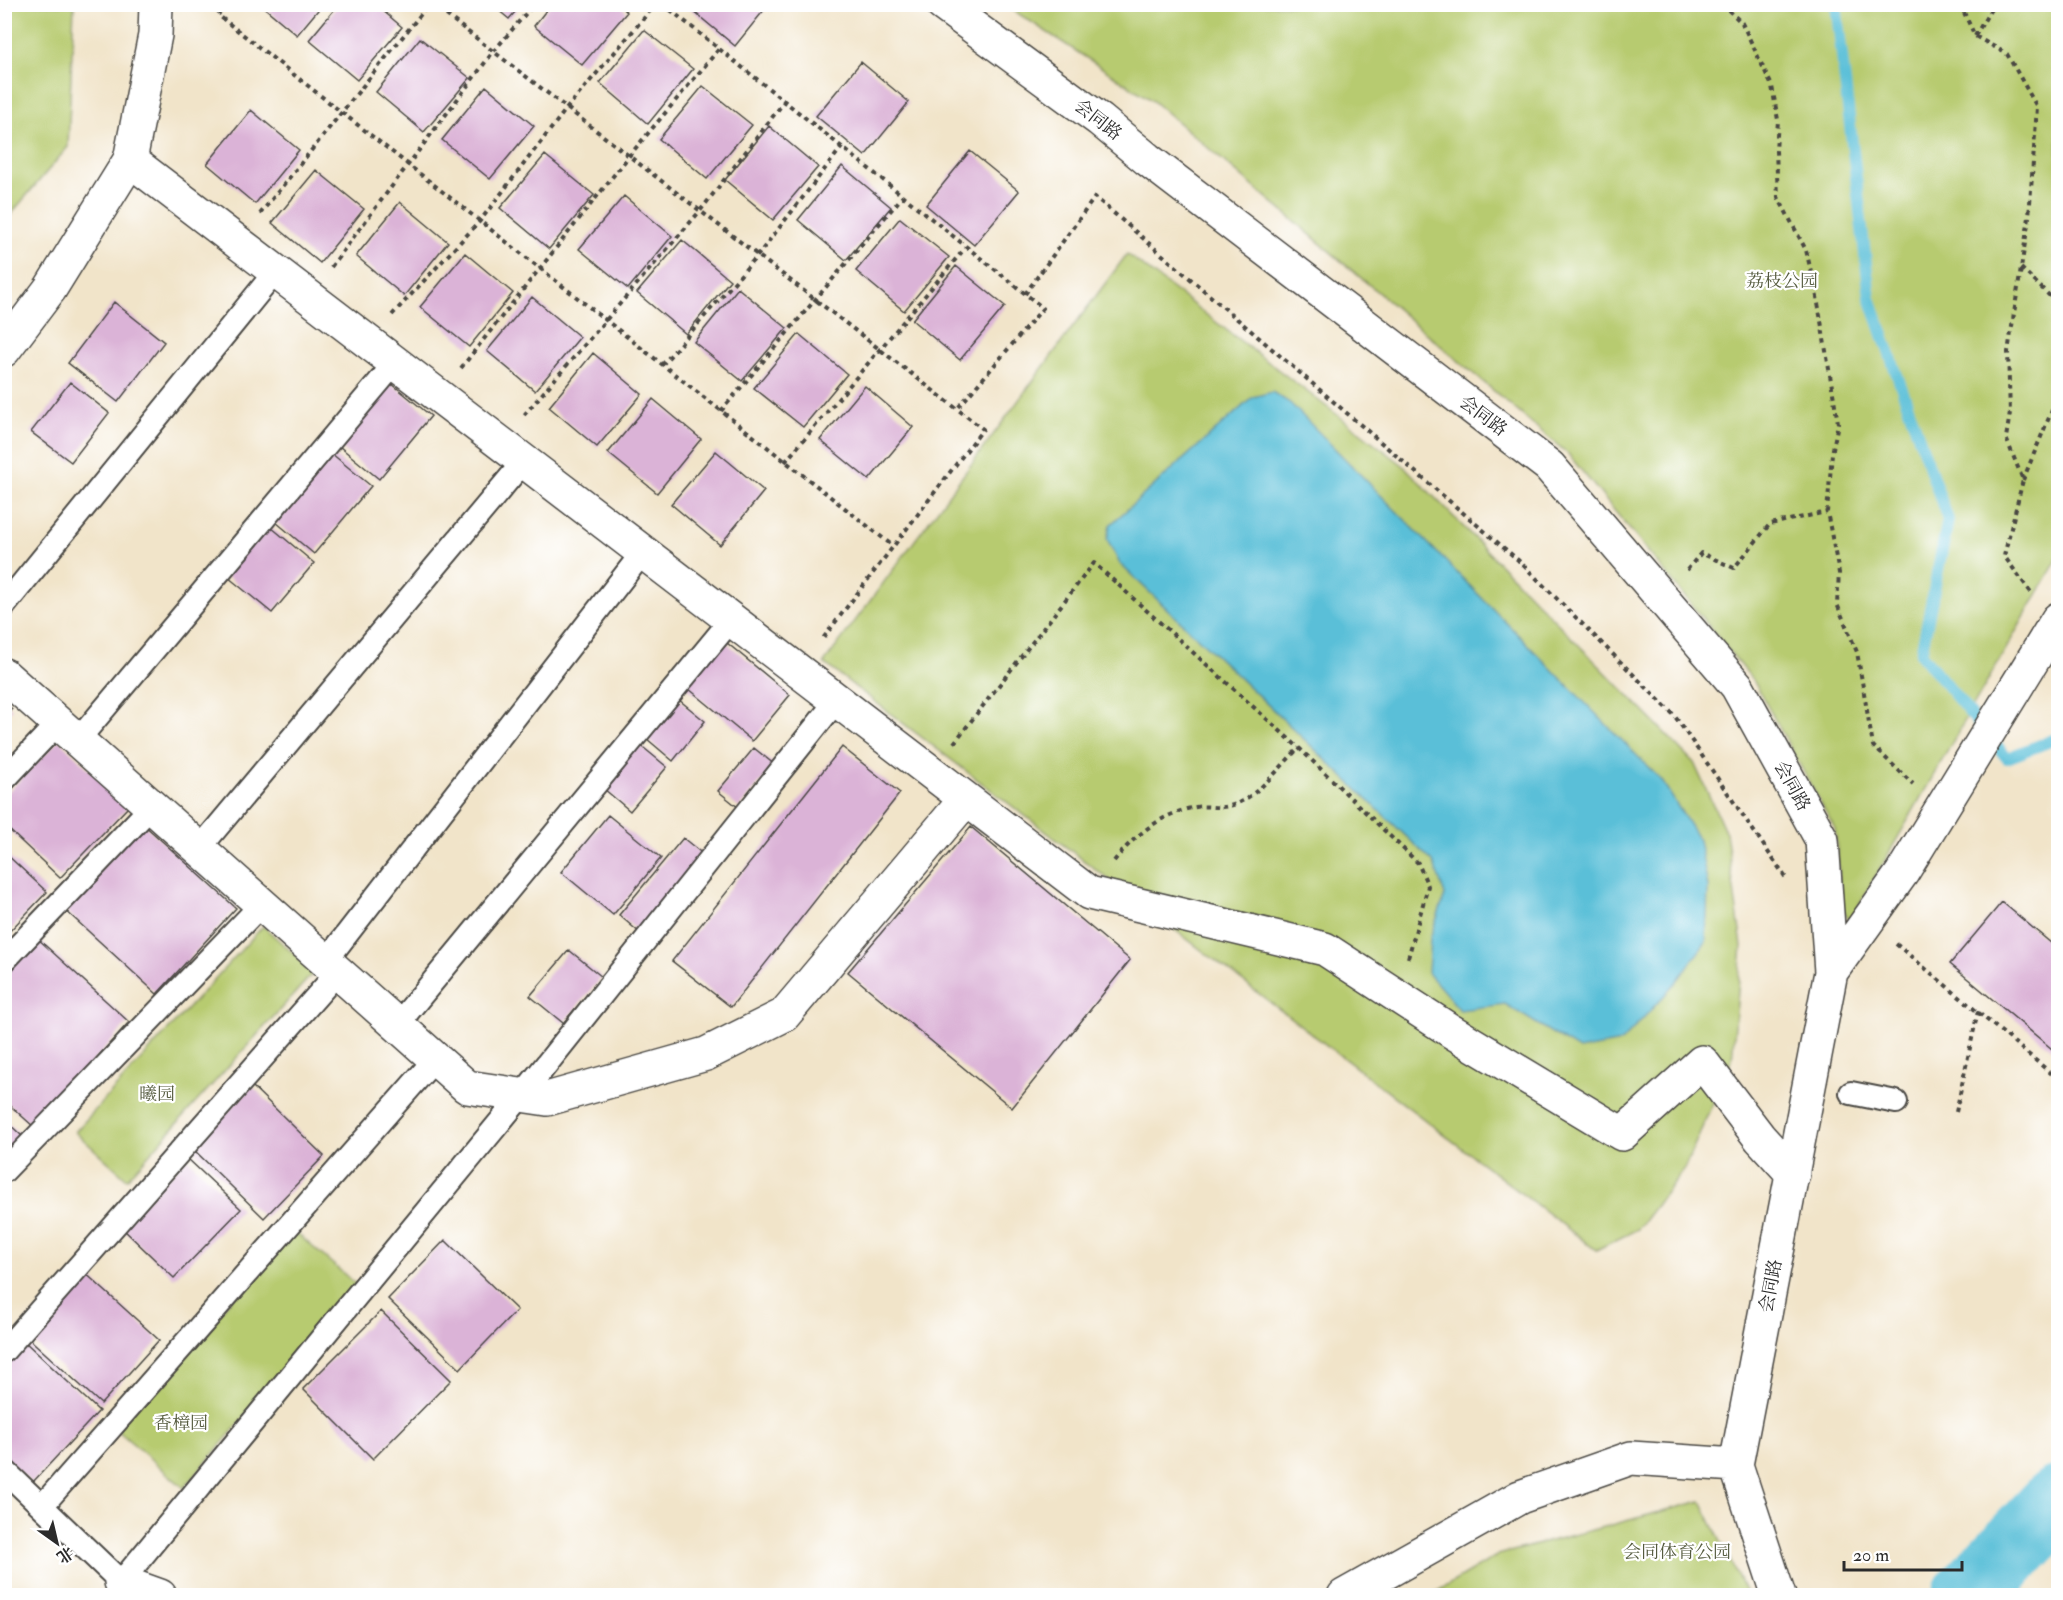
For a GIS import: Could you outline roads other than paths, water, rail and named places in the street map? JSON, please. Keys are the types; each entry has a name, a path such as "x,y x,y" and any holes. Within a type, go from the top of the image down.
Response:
{"street":[{"path":"4,350 50,289 130,160 155,34 156,4"},
{"name":"会同路","path":"942,4 1100,120 1147,159 1549,466 1737,686 1822,840 1831,972 1736,1464 1779,1596"},
{"path":"130,160 1089,893 1325,949 1451,1030 1623,1134 1702,1062 1760,1138 1793,1174"},
{"name":"会同路","path":"1831,972 1902,873 2057,622"},
{"path":"4,675 467,1087 547,1099 706,1054 784,1015 966,799"},
{"path":"1344,1596 1520,1497 1631,1458 1736,1464"},
{"path":"121,1582 160,1596"}],"lane":[{"path":"4,606 276,271"},
{"path":"4,780 68,732 395,363"},
{"path":"199,849 512,452"},
{"path":"4,1351 332,966 643,552"},
{"path":"397,1025 731,620"},
{"path":"4,1470 121,1582 522,1095 837,700"},
{"path":"4,961 152,806"},
{"path":"4,1171 262,904"},
{"path":"42,1506 436,1058"},
{"path":"1851,1093 1896,1102"}],"water":[{"path":"1272,392 1290,403 1662,781 1699,840 1708,887 1706,942 1674,985 1621,1042 1579,1050 1505,1004 1460,1010 1428,973 1430,938 1445,895 1433,862 1120,564 1107,539 1110,525 1253,397"}],"waterway":[{"path":"1836,4 1870,298 1948,520 1921,654 2007,758 2058,738"},
{"path":"1968,1596 2058,1502"}],"park label":[{"name":"荔枝公园","path":"1782,281"},
{"name":"曦园","path":"157,1094"},
{"name":"香樟园","path":"181,1423"},
{"name":"会同体育公园","path":"1677,1552"}]}
